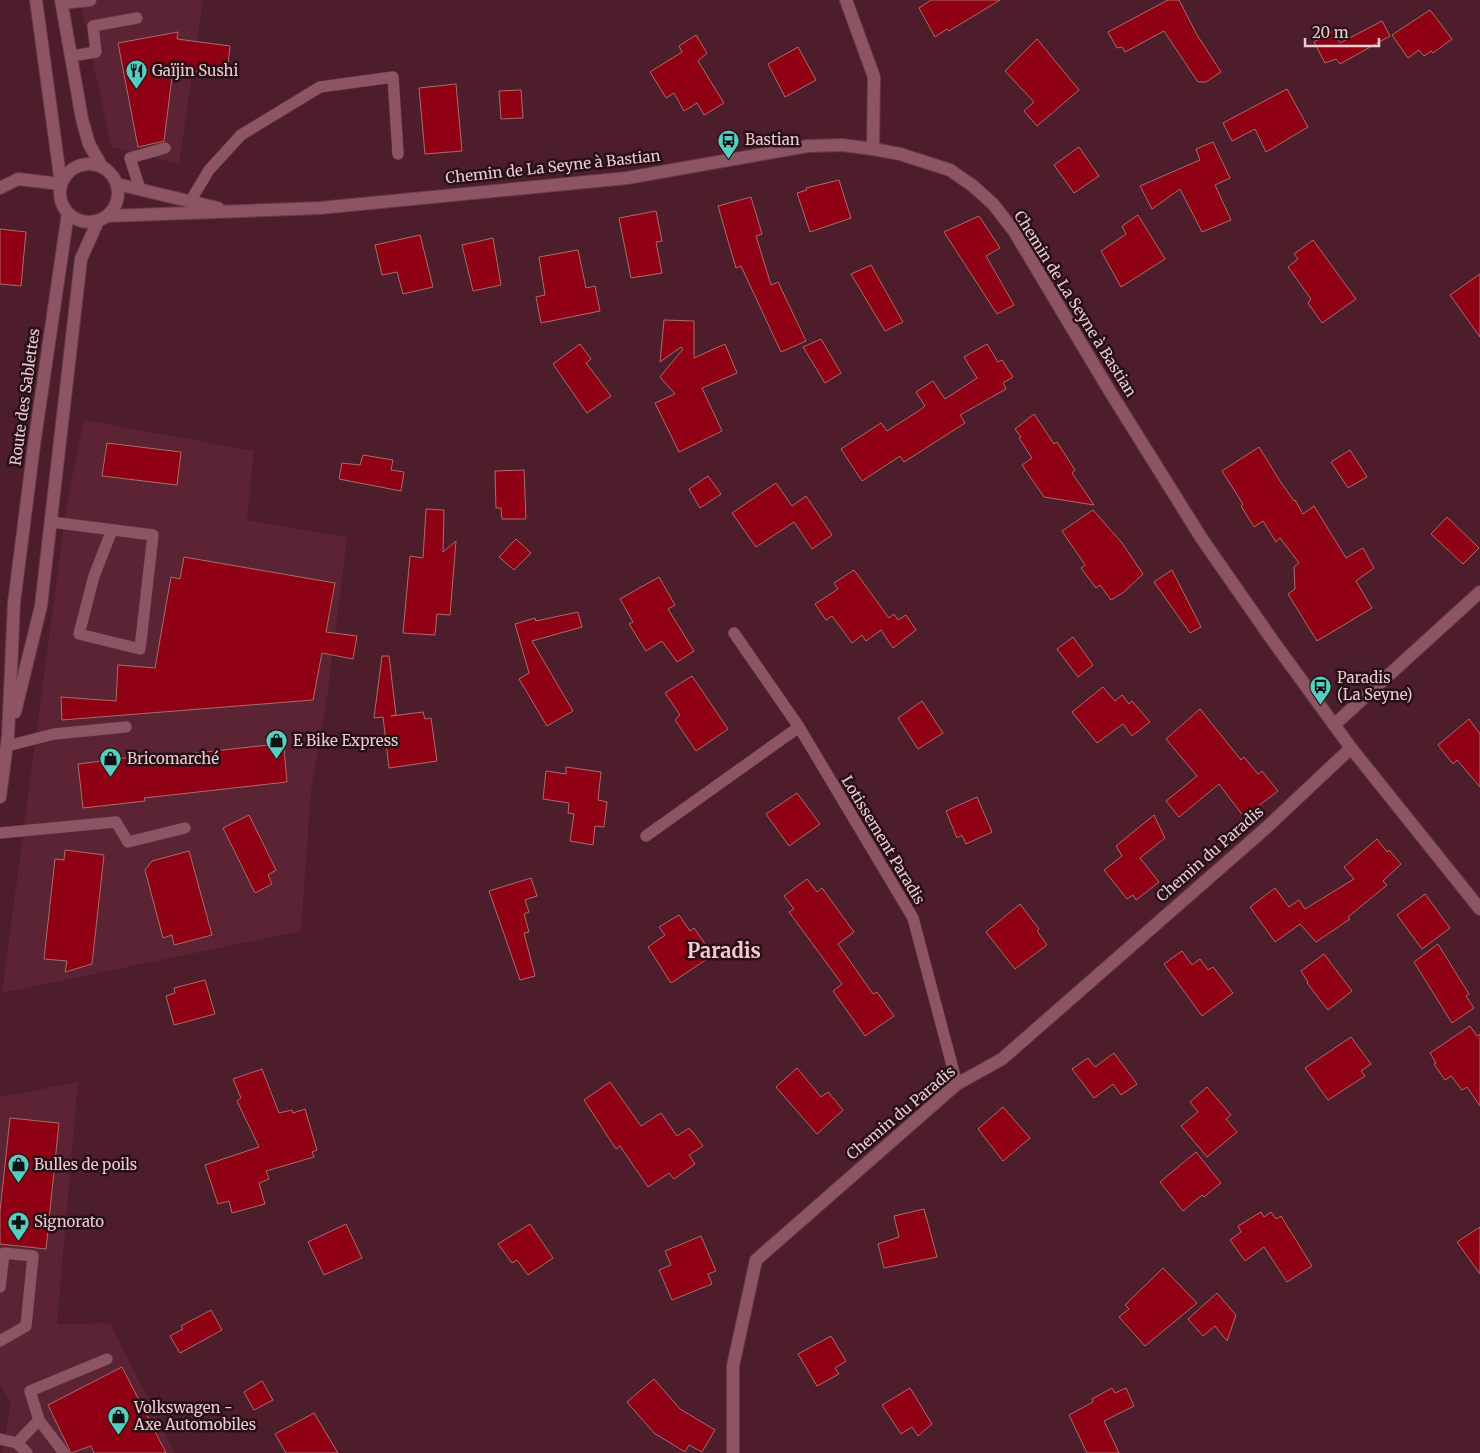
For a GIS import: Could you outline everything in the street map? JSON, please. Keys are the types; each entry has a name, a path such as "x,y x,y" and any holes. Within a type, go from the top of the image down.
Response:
{"street":[{"path":"36,0 62,184 61,200 68,213 82,221 103,218 117,201 117,184 114,177 102,167 86,135 61,2 90,0"},
{"path":"846,0 874,77 873,149"},
{"name":"Chemin de La Seyne à Bastian","path":"103,218 320,208 627,178 808,146 842,146 873,149 909,156 950,170 974,186 993,204 1014,231 1109,390 1202,539 1351,748 1480,909"},
{"path":"62,184 66,175 74,168 92,164 102,167"},
{"path":"0,188 18,179 62,184"},
{"name":"Chemin de La Seyne à Bastian","path":"117,184 191,200 232,212"},
{"name":"Route des Sablettes","path":"0,797 8,741 14,603 68,213"},
{"name":"Route des Sablettes","path":"8,741 42,606 81,259 103,218"},
{"path":"1334,725 1480,592"},
{"name":"Chemin du Paradis","path":"732,1453 732,1366 756,1260 957,1084 1002,1059 1258,835 1351,748"}],"lane":[{"path":"72,56 96,52 93,26 137,18"},
{"path":"191,200 209,170 241,134 320,87 393,77 398,154"},
{"path":"140,189 130,158 165,148"},
{"path":"51,522 153,535 140,649 79,634 94,576 112,530"},
{"name":"Lotissement Paradis","path":"734,633 799,727 913,918 957,1084"},
{"path":"8,741 54,734 126,727"},
{"path":"646,836 799,727"},
{"path":"0,833 116,822 128,842 185,828"},
{"path":"0,1287 4,1253 33,1256 26,1326 0,1340"},
{"path":"64,1453 39,1420 30,1391 107,1359"},
{"path":"17,1443 39,1420"},
{"path":"0,1439 17,1443 27,1453"}],"shaded area":[{"path":"80,0 203,0 179,164 111,147"},
{"path":"84,420 254,451 247,520 347,537 327,697 311,791 301,931 2,993 67,502"},
{"path":"78,1082 57,1324 110,1323 175,1453 2,1453 11,1402 0,1385 0,1097"}],"building":[{"path":"931,0 1000,0 949,31 947,29 935,37 919,8"},
{"path":"1168,0 1179,0 1197,35 1221,72 1206,82 1198,82 1164,31 1125,52 1122,47 1117,48 1108,32"},
{"path":"1430,10 1452,39 1433,53 1431,51 1424,56 1419,50 1408,58 1392,35"},
{"path":"1382,21 1390,36 1340,64 1336,59 1325,63 1314,42 1333,31 1340,43"},
{"path":"178,32 177,39 230,46 227,75 173,69 164,141 138,147 118,43"},
{"path":"696,35 707,53 698,61 724,103 704,115 697,103 684,111 674,93 666,98 650,72 682,52 679,46"},
{"path":"1037,39 1079,90 1037,126 1024,111 1034,102 1005,71"},
{"path":"798,47 816,80 785,97 768,64"},
{"path":"456,84 462,151 425,154 419,88"},
{"path":"1287,89 1308,127 1266,152 1255,129 1232,141 1223,123"},
{"path":"521,90 523,118 501,119 499,91"},
{"path":"1213,142 1230,178 1215,185 1231,220 1202,232 1180,189 1152,209 1140,186 1200,160 1196,149"},
{"path":"1079,147 1099,176 1074,193 1054,165"},
{"path":"839,180 851,218 810,232 797,193 807,190 806,188"},
{"path":"751,197 762,234 756,236 771,285 778,282 806,341 781,352 741,266 736,268 718,206"},
{"path":"656,211 662,241 656,242 662,273 631,278 619,218"},
{"path":"1138,215 1165,259 1121,287 1101,251 1126,234 1122,226"},
{"path":"979,216 1000,248 986,256 1014,305 997,314 944,232"},
{"path":"0,229 26,232 21,286 0,284"},
{"path":"420,235 433,287 403,294 397,272 382,275 375,245"},
{"path":"493,238 501,285 473,291 462,245"},
{"path":"1313,240 1356,299 1322,323 1308,303 1311,299 1288,267 1298,259 1294,254"},
{"path":"578,250 586,288 595,286 600,311 541,323 536,297 545,295 539,257"},
{"path":"871,265 903,322 885,331 851,274"},
{"path":"1480,274 1480,337 1450,295"},
{"path":"664,320 694,321 694,358 725,344 737,373 702,388 722,431 679,452 655,403 675,394 660,377 683,349 681,347 660,362"},
{"path":"821,339 841,373 825,383 803,347"},
{"path":"580,344 591,359 586,363 611,396 587,413 553,364"},
{"path":"987,344 998,362 1002,360 1013,377 1003,383 1006,389 960,415 965,423 904,462 900,456 862,481 841,449 881,423 887,431 917,412 925,406 916,392 933,381 945,399 977,378 964,357"},
{"path":"1034,414 1054,444 1057,442 1075,470 1072,473 1094,505 1044,497 1022,465 1032,458 1015,429"},
{"path":"107,443 181,452 177,485 102,476"},
{"path":"1259,447 1303,514 1314,506 1346,558 1363,548 1374,568 1356,581 1372,608 1317,641 1288,594 1295,589 1294,567 1299,563 1280,538 1276,542 1263,521 1254,527 1241,506 1243,504 1222,471"},
{"path":"1350,450 1367,477 1348,488 1331,462"},
{"path":"363,455 393,460 391,470 404,472 401,491 339,479 342,463 360,465"},
{"path":"524,470 526,519 502,519 501,508 496,508 495,471"},
{"path":"708,476 721,494 700,508 689,489"},
{"path":"776,483 792,506 806,496 832,535 812,549 794,522 756,547 732,513"},
{"path":"426,509 444,510 443,552 456,541 450,615 437,614 435,635 403,633 410,556 423,558"},
{"path":"1093,510 1122,543 1143,574 1124,592 1111,600 1100,585 1096,588 1081,568 1085,565 1062,531"},
{"path":"1447,517 1479,548 1463,564 1431,534"},
{"path":"516,539 531,553 514,570 499,557"},
{"path":"184,557 335,583 326,632 357,636 353,659 322,653 313,700 62,720 61,697 116,701 118,665 155,668 171,577 180,579"},
{"path":"854,570 889,618 894,614 898,620 906,615 916,630 893,648 881,630 866,641 862,635 852,643 832,616 826,620 815,604 838,589 834,583"},
{"path":"1172,570 1201,627 1190,633 1154,582"},
{"path":"659,577 675,605 668,609 694,651 677,662 662,641 646,651 629,624 633,622 620,599"},
{"path":"578,612 582,627 532,641 573,711 547,726 519,679 529,673 515,624 535,618 536,621"},
{"path":"1073,637 1093,665 1078,677 1057,649"},
{"path":"382,656 389,656 396,715 391,716 423,712 425,719 431,718 437,761 389,768 383,717 374,718"},
{"path":"692,676 728,729 696,751 675,720 680,715 665,693"},
{"path":"1103,687 1115,701 1122,695 1129,704 1132,701 1150,722 1132,736 1123,724 1097,743 1072,712"},
{"path":"922,701 943,733 918,749 898,718"},
{"path":"1200,709 1241,760 1244,757 1258,774 1262,771 1278,791 1244,817 1219,784 1179,817 1166,801 1197,776 1166,739"},
{"path":"1469,719 1480,734 1480,787 1457,760 1453,764 1438,745"},
{"path":"277,744 284,749 287,782 144,798 145,801 83,808 78,764 141,756 142,759"},
{"path":"566,767 601,772 598,800 607,802 604,827 595,826 593,845 570,841 574,814 568,813 569,803 543,799 546,771 566,774"},
{"path":"797,793 820,824 789,846 766,814"},
{"path":"977,797 992,832 966,844 962,835 957,838 946,811"},
{"path":"249,815 276,870 268,875 272,884 255,893 223,828"},
{"path":"1154,815 1165,838 1140,858 1159,882 1136,900 1133,895 1127,899 1104,870 1122,856 1116,846"},
{"path":"1377,839 1387,852 1389,850 1401,864 1383,881 1387,885 1348,917 1350,919 1316,942 1300,924 1275,942 1250,907 1275,888 1289,907 1299,900 1305,909 1354,879 1344,867"},
{"path":"65,850 104,855 92,964 65,972 67,961 44,959 55,859 64,860"},
{"path":"189,851 212,935 174,945 172,935 163,938 145,870 152,861"},
{"path":"531,878 537,896 525,900 529,912 524,914 529,932 524,933 535,976 520,980 489,891"},
{"path":"807,879 817,892 822,888 854,932 838,944 873,994 877,992 894,1016 865,1036 833,991 842,984 789,912 794,909 784,896"},
{"path":"1425,894 1450,928 1422,949 1397,915"},
{"path":"1020,904 1039,929 1037,931 1047,945 1015,969 986,932"},
{"path":"679,915 690,931 694,928 713,955 671,983 648,947 665,935 659,927"},
{"path":"1438,944 1469,994 1466,996 1474,1008 1452,1023 1414,962"},
{"path":"1182,951 1192,965 1200,959 1208,970 1213,967 1233,993 1202,1016 1164,964"},
{"path":"1324,954 1352,991 1328,1010 1307,983 1301,971"},
{"path":"205,980 215,1014 174,1025 166,996 175,993 174,988"},
{"path":"1470,1026 1477,1036 1480,1034 1480,1106 1467,1087 1462,1090 1451,1076 1445,1080 1434,1064 1436,1063 1430,1053"},
{"path":"1351,1037 1371,1064 1361,1071 1365,1076 1328,1100 1305,1068"},
{"path":"1114,1053 1137,1084 1121,1095 1113,1084 1094,1098 1072,1069 1088,1058 1095,1067"},
{"path":"797,1068 821,1097 828,1092 843,1110 817,1134 776,1087"},
{"path":"262,1069 279,1113 292,1110 293,1113 305,1109 317,1150 312,1152 314,1157 266,1171 269,1179 259,1183 265,1204 232,1213 229,1201 218,1204 205,1165 259,1147 237,1101 241,1098 233,1079"},
{"path":"610,1082 641,1126 661,1113 677,1136 689,1128 703,1146 689,1155 695,1164 674,1179 669,1173 648,1187 620,1146 616,1149 584,1100"},
{"path":"1207,1087 1231,1115 1226,1119 1237,1132 1207,1157 1181,1126 1198,1112 1190,1102"},
{"path":"1003,1107 1030,1138 1003,1161 978,1129"},
{"path":"10,1118 59,1123 46,1249 0,1244 0,1211"},
{"path":"1196,1152 1221,1183 1204,1197 1202,1195 1183,1211 1160,1182"},
{"path":"924,1209 937,1257 884,1268 878,1244 899,1237 894,1216"},
{"path":"1261,1212 1264,1217 1271,1212 1276,1219 1281,1216 1312,1266 1287,1282 1264,1247 1245,1261 1230,1240 1241,1232 1238,1226"},
{"path":"346,1224 362,1258 324,1275 308,1242"},
{"path":"530,1224 553,1258 528,1275 517,1260 512,1263 498,1244"},
{"path":"1480,1227 1480,1274 1457,1242"},
{"path":"701,1236 716,1271 708,1274 712,1284 672,1300 659,1270 671,1265 665,1251"},
{"path":"1163,1268 1197,1303 1145,1346 1119,1317 1129,1309 1125,1305"},
{"path":"1217,1293 1236,1315 1227,1341 1215,1326 1203,1336 1188,1319"},
{"path":"211,1310 222,1330 180,1353 170,1336 183,1329 181,1326"},
{"path":"831,1336 846,1361 835,1368 839,1374 817,1386 798,1354"},
{"path":"122,1367 166,1453 94,1453 91,1446 71,1453 48,1405"},
{"path":"654,1379 680,1409 715,1430 702,1452 689,1445 685,1452 654,1433 627,1402"},
{"path":"262,1381 273,1400 254,1410 244,1392"},
{"path":"910,1388 932,1424 918,1436 912,1427 901,1434 882,1405"},
{"path":"1112,1388 1115,1393 1126,1388 1134,1406 1104,1421 1119,1453 1087,1453 1069,1415 1093,1402 1092,1399"},
{"path":"314,1413 338,1453 286,1453 275,1434"}],"place":[{"name":"Gaïjin Sushi","path":"136,90"},
{"name":"Bastian","path":"729,159"},
{"name":"Paradis (La Seyne)","path":"1321,706"},
{"name":"E Bike Express","path":"277,760"},
{"name":"Bricomarché","path":"111,778"},
{"name":"Bulles de poils","path":"18,1184"},
{"name":"Signorato","path":"18,1241"},
{"name":"Volkswagen - Axe Automobiles","path":"118,1436"}],"district":[{"name":"Paradis","path":"724,951"}]}
